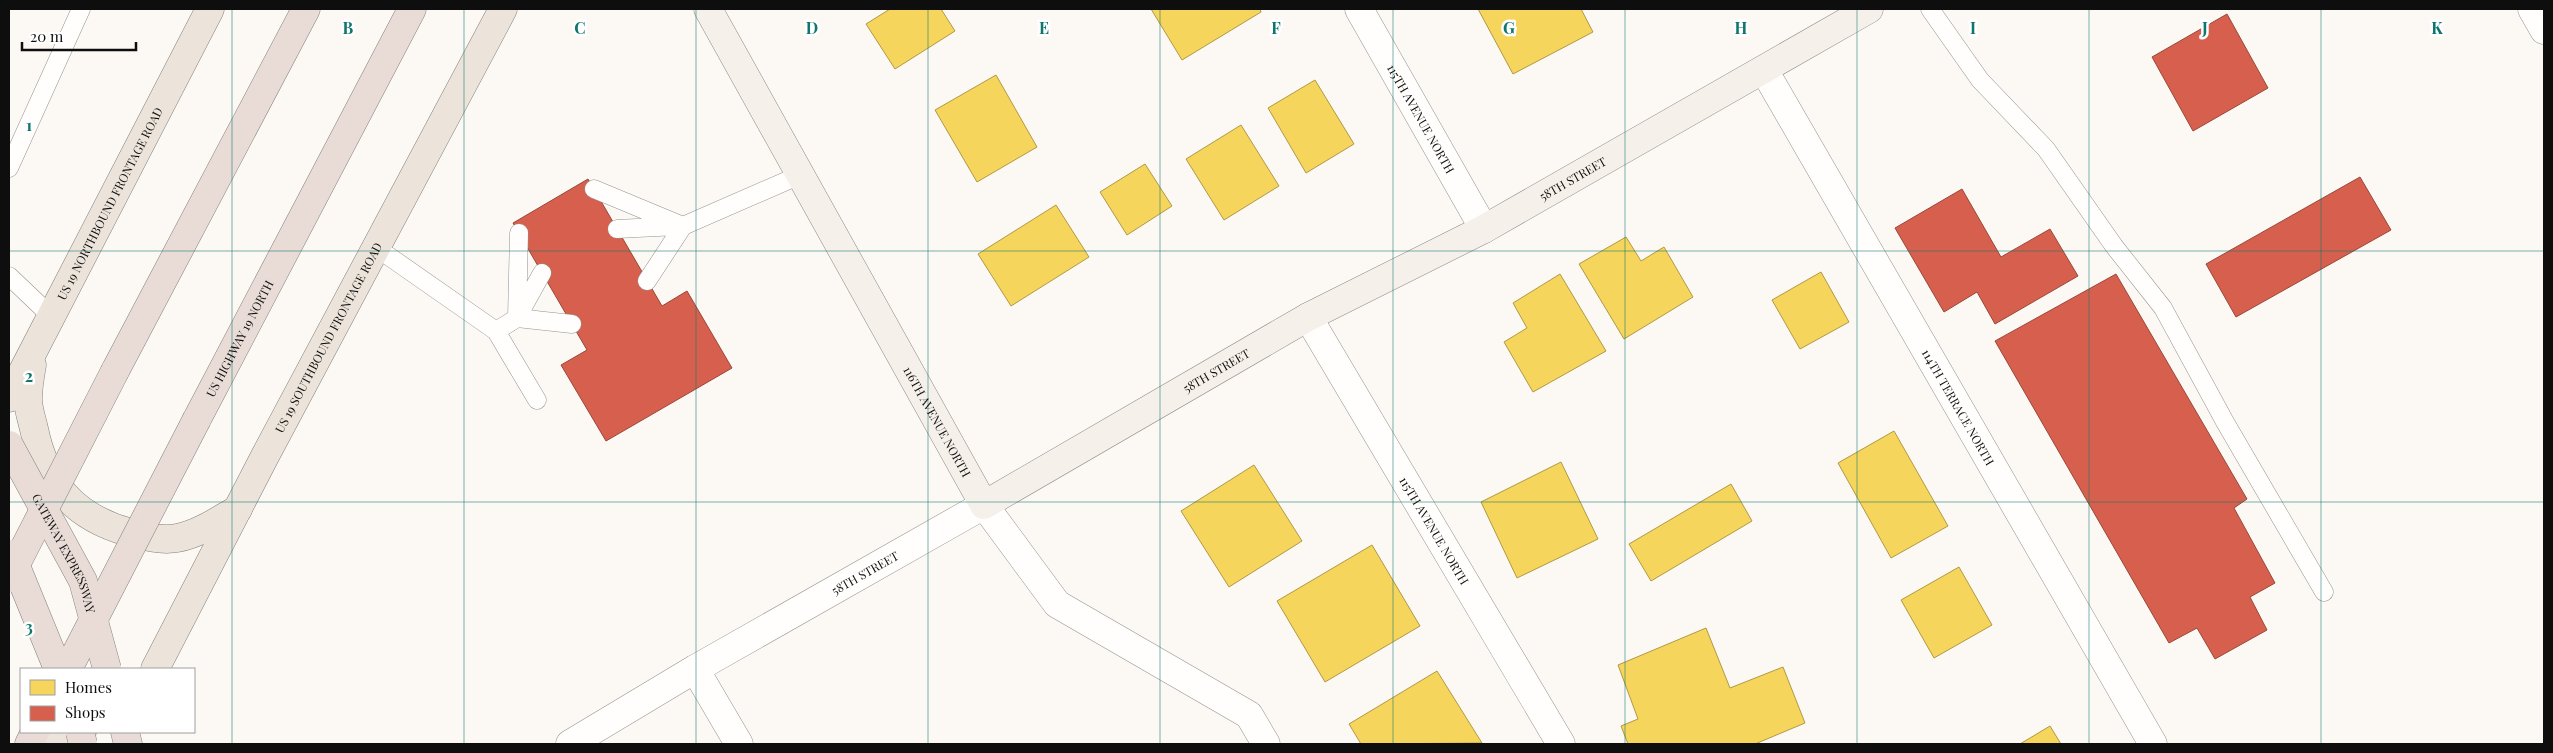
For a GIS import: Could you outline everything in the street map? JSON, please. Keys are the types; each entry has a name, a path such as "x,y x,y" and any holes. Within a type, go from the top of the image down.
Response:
{"highway":[{"path":"9,578 115,371 306,9"},
{"name":"US HIGHWAY 19 NORTH","path":"69,668 412,9"},
{"name":"GATEWAY EXPRESSWAY","path":"9,445 83,581 107,668"},
{"path":"9,548 58,668"}],"main road":[{"name":"US 19 NORTHBOUND FRONTAGE ROAD","path":"9,398 210,9"},
{"name":"US 19 SOUTHBOUND FRONTAGE ROAD","path":"157,668 238,508 503,9"},
{"path":"33,351 28,400 38,447 50,476 64,496 83,511 113,528 145,536 176,538 204,528 238,508"},
{"path":"44,744 63,742 79,733"},
{"path":"116,744 123,733"}],"street":[{"name":"116TH AVENUE NORTH","path":"708,9 984,505 1057,604 1249,715 1266,744"},
{"name":"115TH AVENUE NORTH","path":"1360,9 1484,229"},
{"name":"58TH STREET","path":"570,744 695,669 984,505 1308,317 1484,229 1869,9"},
{"path":"2532,9 2544,30"},
{"name":"114TH TERRACE NORTH","path":"1764,70 2153,744"},
{"name":"115TH AVENUE NORTH","path":"1308,317 1561,744"},
{"path":"695,669 739,744"}],"lane":[{"path":"9,168 81,9"},
{"path":"1930,9 1980,80 2046,149 2114,246 2163,308 2225,422 2324,592"},
{"path":"617,230 683,226 800,176"},
{"path":"594,189 683,226"},
{"path":"647,281 683,226"},
{"path":"517,318 519,233"},
{"path":"377,248 496,331 537,400"},
{"path":"496,331 517,318 542,274"},
{"path":"9,276 52,316"},
{"path":"517,318 572,324"}],"building: Homes":[{"path":"890,9 941,9 955,31 895,69 866,24"},
{"path":"1151,9 1260,9 1261,12 1182,60"},
{"path":"1478,9 1581,9 1593,32 1513,74"},
{"path":"996,75 1037,147 977,182 935,110"},
{"path":"1315,80 1354,144 1306,173 1268,108"},
{"path":"1241,125 1279,186 1224,220 1186,159"},
{"path":"1145,164 1172,206 1127,235 1100,192"},
{"path":"1056,205 1089,257 1011,306 978,254"},
{"path":"1626,237 1641,261 1664,247 1693,297 1624,339 1579,264"},
{"path":"1821,272 1849,322 1800,349 1772,300"},
{"path":"1560,274 1606,351 1533,392 1504,342 1527,328 1513,303"},
{"path":"1894,431 1948,526 1891,558 1838,463"},
{"path":"1561,462 1598,539 1517,578 1481,502"},
{"path":"1254,465 1302,541 1229,587 1181,511"},
{"path":"1731,484 1752,521 1651,581 1629,544"},
{"path":"1372,545 1420,626 1325,682 1277,601"},
{"path":"1959,567 1992,625 1934,658 1901,600"},
{"path":"1706,628 1730,688 1783,667 1805,723 1755,744 1628,744 1621,726 1638,719 1618,665"},
{"path":"1437,671 1482,743 1361,744 1349,724"},
{"path":"2050,726 2061,744 2020,744"}],"building: Shops":[{"path":"2227,14 2268,88 2193,131 2152,57"},
{"path":"2360,177 2391,230 2236,317 2206,264"},
{"path":"588,179 662,306 687,291 732,368 606,441 561,365 587,350 513,223"},
{"path":"1962,189 2001,257 2050,229 2078,276 1995,324 1977,292 1944,312 1895,228"},
{"path":"2116,274 2247,499 2234,508 2275,583 2250,597 2267,630 2215,659 2197,628 2169,643 1995,341"}]}
